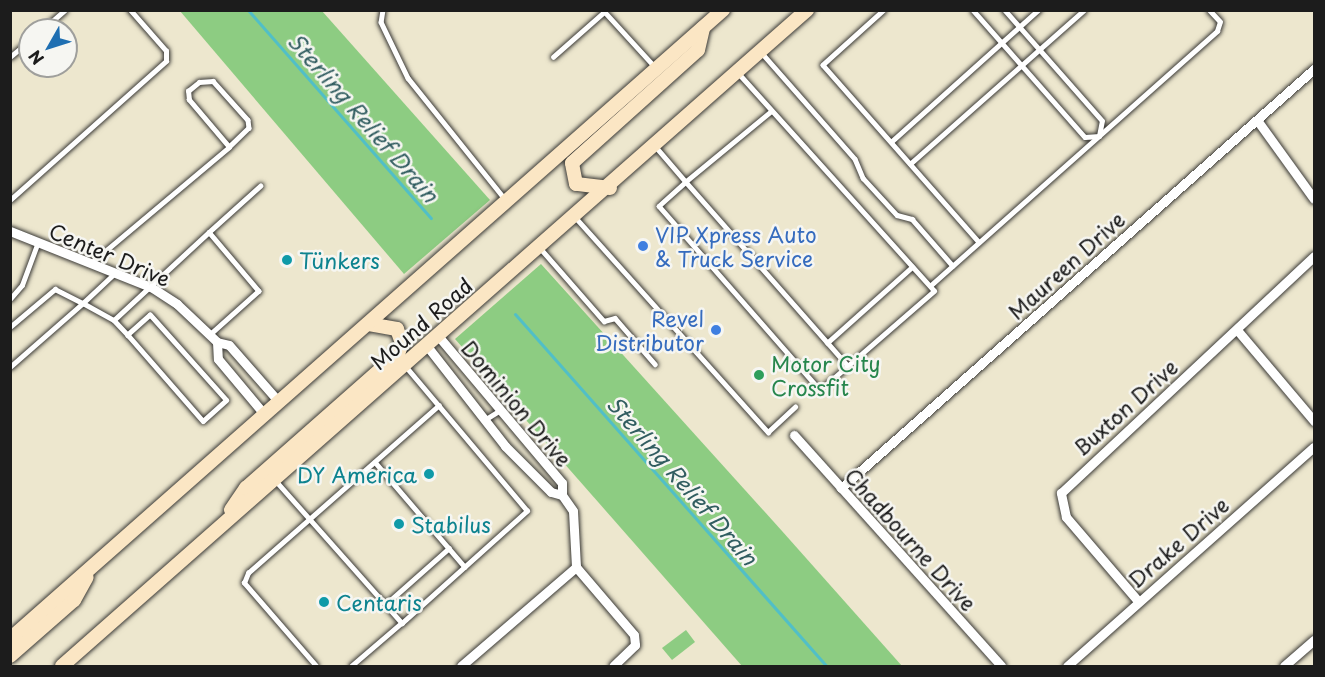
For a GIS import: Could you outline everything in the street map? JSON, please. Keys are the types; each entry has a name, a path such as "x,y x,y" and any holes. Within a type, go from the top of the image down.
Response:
{"main road":[{"name":"Mound Road","path":"10,639 264,414 509,204 723,10"},
{"name":"Mound Road","path":"62,666 220,527 270,475 400,361 433,341 541,249 807,10"},
{"path":"610,189 576,184 572,163 698,50 703,28"},
{"path":"370,324 397,329 402,343 400,361"},
{"path":"10,656 74,600 93,567"}],"street":[{"name":"Maureen Drive","path":"841,488 1314,69"},
{"path":"1257,120 1314,199"},
{"name":"Center Drive","path":"10,231 151,287 213,339 229,345 279,402"},
{"name":"Buxton Drive","path":"1138,601 1066,517 1061,493 1238,331 1314,256"},
{"path":"1238,331 1314,421"},
{"path":"213,339 218,359 264,414"},
{"name":"Dominion Drive","path":"433,341 562,483 562,495 573,511 576,567"},
{"name":"Dominion Drive","path":"433,341 486,419 551,492 562,495"},
{"name":"Chadbourne Drive","path":"794,435 1000,666"},
{"name":"Drake Drive","path":"1067,666 1314,447"},
{"path":"461,666 576,567 634,635 635,645 614,666"},
{"path":"1284,666 1314,640"}],"lane":[{"path":"10,200 166,61 166,51 130,10"},
{"path":"383,10 381,22 408,78 509,204"},
{"path":"884,10 823,65 979,242"},
{"path":"973,10 1084,137 1099,136"},
{"path":"1004,10 1102,121 1099,136"},
{"path":"891,142 1038,10"},
{"path":"910,164 1084,10"},
{"path":"930,286 1217,31 1220,22 1209,10"},
{"path":"553,57 604,11 657,69"},
{"path":"761,52 855,159 870,185 897,215 912,219 953,266"},
{"path":"738,73 934,291 820,390 659,206 772,111"},
{"path":"91,263 228,147 249,128 248,120 213,81 199,82 188,91 189,100 228,147"},
{"path":"656,147 848,366"},
{"path":"114,320 260,186"},
{"path":"576,218 768,432 795,407"},
{"path":"209,232 259,291 213,339"},
{"path":"10,299 22,285 38,242"},
{"path":"541,249 604,321 615,318 655,364"},
{"path":"827,343 912,267"},
{"path":"10,367 115,272"},
{"path":"10,327 55,288 114,320 203,421 226,400 150,315 128,335"},
{"path":"352,666 527,511 400,361"},
{"path":"316,666 244,583 309,516 439,405"},
{"path":"486,419 499,411"},
{"path":"375,462 465,567"},
{"path":"270,475 309,516 402,623"},
{"path":"386,604 448,548"}],"green space":[{"name":"Sterling Relief Drain","path":"180,11 322,11 490,200 404,274"},
{"name":"Sterling Relief Drain","path":"541,264 902,666 742,666 455,339"},
{"path":"686,630 695,642 672,660 662,648"}],"waterway":[{"name":"Sterling Relief Drain","path":"248,10 431,218"},
{"name":"Sterling Relief Drain","path":"515,314 826,666"}],"place":[{"name":"VIP Xpress Auto & Truck Service","path":"643,246"},
{"name":"Tünkers","path":"287,260"},
{"name":"Revel Distributor","path":"716,330"},
{"name":"Motor City Crossfit","path":"759,375"},
{"name":"DY America","path":"429,474"},
{"name":"Stabilus","path":"399,524"},
{"name":"Centaris","path":"324,602"}]}
